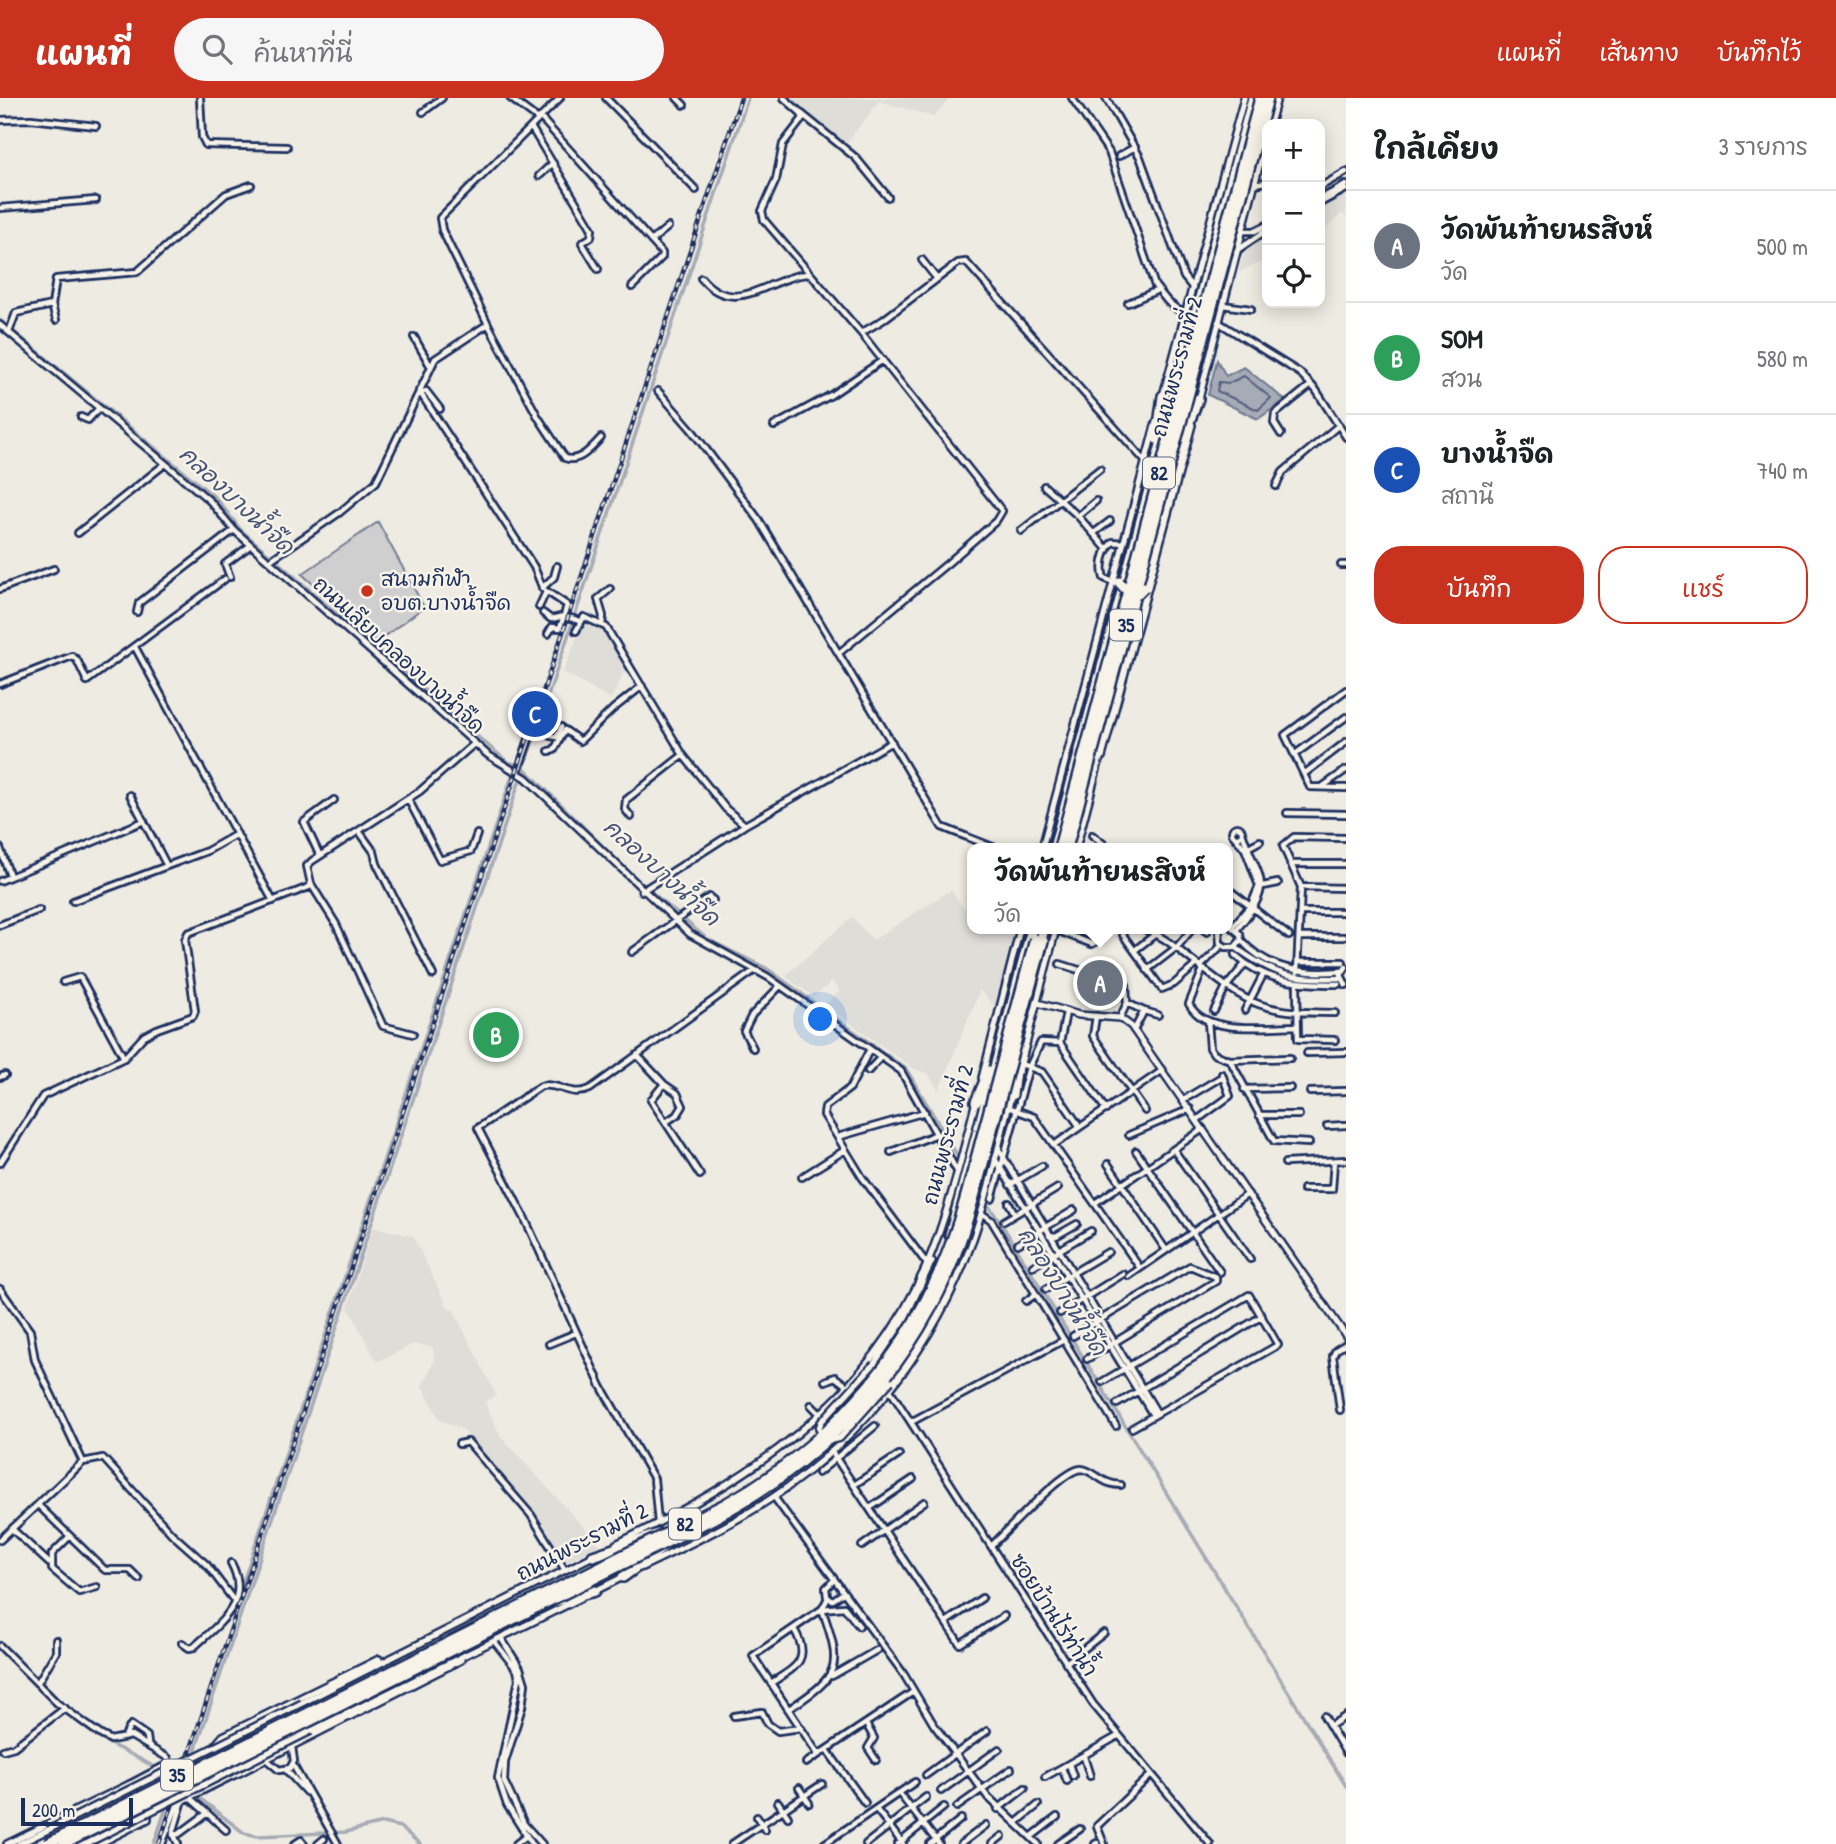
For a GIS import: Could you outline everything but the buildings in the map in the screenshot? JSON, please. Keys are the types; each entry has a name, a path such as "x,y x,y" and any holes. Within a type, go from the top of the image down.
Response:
{"highway":[{"name":"ถนนพระรามที่ 2","path":"1057,843 1253,98"},
{"name":"82","path":"1057,843 1260,98"},
{"name":"ถนนพระรามที่ 2","path":"1068,843 1268,98"},
{"name":"82","path":"1068,843 1268,98"},
{"path":"1159,432 1163,396"},
{"path":"1049,843 1116,582 1159,432 1173,399"},
{"path":"1077,843 1183,438 1198,400"},
{"path":"1183,438 1185,403"},
{"path":"1116,582 1129,593 1138,593 1144,587"},
{"name":"ถนนพระรามที่ 2","path":"40,1844 303,1707 661,1528 739,1494 817,1437 860,1393 896,1348 927,1292 947,1242 964,1182 961,1168 1036,934"},
{"name":"82","path":"48,1838 725,1504 773,1475 825,1433 863,1393 893,1355 940,1272 960,1216 1036,934"},
{"name":"82","path":"66,1844 722,1514 772,1484 829,1439 895,1366 922,1325 946,1277 968,1217 1036,934"},
{"name":"ถนนพระรามที่ 2","path":"66,1844 728,1513 780,1480 829,1441 872,1396 909,1346 940,1292 974,1193 1021,1015 1048,934"},
{"path":"976,1102 1009,1015"},
{"path":"1012,1095 1013,1072 1023,1030 1021,1015"},
{"path":"593,1556 661,1528"},
{"path":"624,1577 669,1543"},
{"path":"548,1603 596,1591"}],"main road":[{"name":"ถนนพระรามที่ 2","path":"1043,843 1116,582 1145,461 1244,98"},
{"path":"1271,119 1277,98"},
{"name":"ถนนพระรามที่ 2","path":"1077,843 1262,154"},
{"name":"ถนนพระรามที่ 2","path":"661,1528 735,1482 820,1415 891,1331 927,1264 961,1168 962,1152 1019,934"},
{"name":"35","path":"86,1844 720,1529 774,1497 831,1451 890,1390 939,1315 972,1241 1038,1003 1049,934"},
{"path":"1038,1003 1066,1012 1119,1018 1134,1030 1346,1336"},
{"path":"940,1228 933,1259 918,1294 874,1364 821,1422 819,1428 823,1437 832,1440 843,1435 891,1381 930,1322 972,1241"},
{"name":"ถนนพระรามที่ 2","path":"303,1707 413,1646 593,1556"},
{"path":"413,1646 330,1683 219,1739 217,1748 234,1775 438,1673 479,1648"},
{"path":"7,1844 130,1784 148,1813 148,1819 99,1844"},
{"name":"ถนนพระรามที่ 2","path":"19,1844 48,1838"}],"street":[{"path":"200,98 202,137 206,145 287,147"},
{"path":"423,112 442,98"},
{"path":"510,98 539,118 652,241 662,257 632,286"},
{"path":"560,98 440,218 442,230 488,324 538,417 565,458 568,460 583,455 601,438"},
{"path":"606,98 696,190"},
{"path":"677,98 684,105"},
{"path":"784,98 856,158 888,197"},
{"path":"1072,98 1108,152 1158,290 1186,316"},
{"path":"1106,98 1135,147 1184,276 1193,289"},
{"path":"801,114 801,121 783,144 776,180 762,214 808,274 883,360 1002,511 996,521 948,563 839,653"},
{"path":"0,120 31,119 96,126"},
{"path":"531,127 592,229 591,237 582,243 598,269"},
{"path":"1119,156 1135,147"},
{"path":"539,176 553,163"},
{"path":"1325,184 1346,172"},
{"path":"1254,184 1262,183"},
{"path":"56,320 52,305 56,279 137,272 226,194 251,186"},
{"path":"1325,198 1346,187"},
{"path":"0,208 96,200"},
{"path":"652,241 668,227"},
{"path":"1241,230 1262,229"},
{"path":"1236,251 1262,232"},
{"path":"922,260 937,279"},
{"path":"861,333 958,263 966,262 1145,461"},
{"path":"701,278 707,285 740,297 808,274"},
{"path":"1128,303 1158,290"},
{"path":"9,331 19,311 52,305"},
{"path":"1222,305 1251,309"},
{"path":"1219,322 1276,356 1312,385 1346,437"},
{"path":"270,561 339,513 376,482 430,367 438,356 488,324"},
{"name":"ถนนเลียบคลองบางน้ำจืด","path":"0,326 213,503 234,530 495,760 526,778 642,890 680,920 701,941 755,969 870,1049 906,1078 937,1134 961,1168"},
{"path":"414,337 430,367"},
{"path":"774,426 831,395 883,360"},
{"path":"1281,434 1273,420 1275,414 1312,385"},
{"path":"420,392 426,391 440,409"},
{"path":"658,391 759,520 945,830 981,843"},
{"path":"420,392 534,567 544,590 567,605 567,617 561,628 552,627 548,634"},
{"path":"81,417 88,420 99,408"},
{"path":"1276,486 1283,472 1339,425"},
{"path":"78,533 165,464"},
{"path":"1021,531 1100,469"},
{"path":"1044,486 1078,516 1107,548"},
{"path":"1078,516 1096,501"},
{"path":"1094,533 1110,521"},
{"path":"137,612 139,603 234,530"},
{"path":"1116,582 1104,578 1101,571 1107,548 1113,542 1124,543"},
{"path":"0,684 72,656 86,681 227,578 225,564 251,545"},
{"path":"539,607 544,590 554,577 557,566"},
{"path":"0,589 54,569"},
{"path":"602,625 603,616 598,599 610,589"},
{"path":"543,613 551,619 586,618 610,632 683,755 726,809 745,825"},
{"path":"576,631 578,620"},
{"path":"135,647 272,898"},
{"path":"561,728 580,741 613,709 642,687"},
{"path":"1346,690 1286,734 1310,787 1346,788"},
{"path":"1294,755 1346,717"},
{"path":"518,771 535,722"},
{"path":"551,736 556,737 561,728"},
{"path":"549,751 554,750 561,728"},
{"path":"642,890 745,825 892,742"},
{"path":"1304,774 1346,742"},
{"path":"413,1034 383,1026 336,924 312,884 307,866 319,853 408,799 475,743"},
{"path":"631,817 625,808 626,800 683,755"},
{"path":"1322,788 1346,770"},
{"path":"130,795 167,866"},
{"path":"408,799 440,860 471,850 477,834"},
{"path":"319,853 303,822 334,800"},
{"path":"1287,813 1346,814"},
{"path":"0,881 144,821"},
{"path":"1234,836 1235,827 1240,828 1261,886 1252,909 1233,926 1241,940 1260,957 1297,972 1344,966"},
{"path":"359,831 374,852 377,864 433,975"},
{"path":"1234,836 1239,837 1242,832"},
{"path":"73,901 207,851 237,834"},
{"path":"1092,835 1102,843"},
{"path":"1234,836 1247,848"},
{"path":"1297,972 1301,887 1283,846 1289,839 1346,838"},
{"path":"1247,848 1260,841"},
{"path":"0,848 10,876"},
{"path":"1290,864 1346,864"},
{"path":"1261,886 1278,883"},
{"path":"0,1163 43,1096 123,1055 157,1028 193,1016 186,936 272,898 312,884"},
{"path":"1301,887 1346,888"},
{"path":"1233,893 1289,936"},
{"path":"632,952 709,897 713,901"},
{"path":"0,925 39,910"},
{"path":"1300,912 1345,912"},
{"path":"1065,934 1095,944 1102,934"},
{"path":"1123,934 1162,989 1200,967 1222,945"},
{"path":"1135,950 1154,934"},
{"path":"1160,934 1226,987 1250,1002 1278,1012 1335,1013"},
{"path":"1147,970 1177,947 1188,934"},
{"path":"1218,934 1222,945"},
{"path":"1299,937 1343,937"},
{"path":"1235,947 1241,940"},
{"path":"1222,945 1235,947 1264,968 1295,978 1340,981 1346,985"},
{"path":"1235,955 1262,975 1297,984 1340,981"},
{"path":"1298,962 1344,966"},
{"path":"1060,964 1125,984 1127,1003 1119,1018"},
{"path":"1214,1011 1226,987 1245,964"},
{"path":"1340,981 1344,966"},
{"path":"1200,967 1189,1004 1193,1011 1208,1021 1234,1026 1296,1026"},
{"path":"661,1528 654,1479 601,1386 529,1228 478,1128 547,1084 568,1092 590,1089 755,969"},
{"path":"1245,1010 1262,975"},
{"path":"63,982 80,977 123,1055"},
{"path":"1297,984 1296,1026 1300,1041 1335,1040"},
{"path":"753,1048 744,1031 752,1015 780,986"},
{"path":"1127,1003 1158,1015"},
{"path":"1134,1030 1144,1011"},
{"path":"1066,1012 1060,1043 1106,1110"},
{"path":"1096,1016 1093,1036 1145,1111"},
{"path":"1208,1021 1212,1051 1230,1060 1290,1058"},
{"path":"992,1199 1028,1067 1041,1042 1060,1043"},
{"path":"870,1049 850,1088 824,1109 826,1119 889,1216 927,1264"},
{"path":"1307,1053 1346,1052"},
{"path":"637,1055 664,1084 677,1093 683,1106 678,1114 666,1122"},
{"path":"868,1071 881,1057"},
{"path":"1230,1060 1258,1115 1276,1142 1309,1143"},
{"path":"1021,1064 1042,1072 1080,1126"},
{"path":"1054,1145 1163,1070"},
{"path":"1183,1100 1222,1075 1230,1096 1197,1120"},
{"path":"664,1084 651,1100 700,1175"},
{"path":"1244,1089 1290,1088"},
{"path":"1310,1091 1346,1091"},
{"path":"1008,1107 1034,1117 1140,1268"},
{"path":"1129,1135 1190,1109"},
{"path":"841,1136 925,1112"},
{"path":"1258,1115 1299,1115"},
{"path":"1326,1126 1346,1125"},
{"path":"1095,1203 1203,1129"},
{"path":"891,1152 937,1134"},
{"path":"998,1147 1070,1275 1155,1414"},
{"path":"802,1177 845,1150"},
{"path":"1174,1150 1250,1259"},
{"path":"1136,1151 1220,1272"},
{"path":"995,1158 1039,1231 1056,1251"},
{"path":"1285,1163 1346,1160"},
{"path":"1303,1189 1332,1189 1334,1161"},
{"path":"1108,1164 1166,1250"},
{"path":"1010,1185 1042,1166"},
{"path":"1005,1176 1011,1172"},
{"path":"1004,1221 1058,1188"},
{"path":"1060,1312 1140,1268 1248,1194"},
{"path":"1009,1203 1015,1214"},
{"path":"981,1210 991,1220 1116,1426"},
{"path":"1018,1244 1074,1210"},
{"path":"1049,1235 1056,1236 1077,1224"},
{"path":"1033,1266 1091,1231"},
{"path":"1046,1289 1108,1252"},
{"path":"1073,1336 1190,1266 1216,1277 1216,1281 1087,1359"},
{"path":"0,1289 30,1331 35,1360 83,1462"},
{"path":"1102,1382 1247,1293 1279,1342 1277,1346 1132,1428"},
{"path":"1026,1301 1037,1294"},
{"path":"1117,1404 1262,1316"},
{"path":"549,1345 576,1333"},
{"path":"911,1422 1064,1340"},
{"path":"1340,1410 1333,1356 1336,1350 1346,1344"},
{"path":"825,1381 835,1377 847,1386"},
{"name":"ซอยบ้านไร่ท่าน้ำ","path":"890,1390 1066,1663 1118,1736 1210,1844"},
{"path":"811,1405 820,1415"},
{"path":"818,1473 875,1426"},
{"path":"459,1444 468,1442 523,1507 565,1570"},
{"path":"831,1451 962,1644 1004,1616"},
{"path":"854,1485 899,1455"},
{"path":"0,1540 83,1462 100,1458 108,1462 172,1534 186,1543 207,1565 235,1602"},
{"path":"991,1546 1006,1533 1014,1520 1074,1472 1083,1470 1110,1485 1121,1485"},
{"path":"870,1508 913,1479"},
{"path":"774,1497 982,1790 1038,1844"},
{"path":"862,1546 924,1502"},
{"path":"38,1505 105,1570 130,1570 139,1579"},
{"path":"12,1529 79,1592 97,1587"},
{"path":"50,1564 52,1554 70,1536"},
{"path":"182,1643 189,1648 194,1647 226,1618 235,1602 238,1583 230,1563"},
{"path":"818,1754 753,1656 822,1609 828,1598 826,1588 833,1581"},
{"path":"828,1598 836,1599 843,1594"},
{"path":"946,1622 982,1598"},
{"path":"822,1609 844,1607 859,1626"},
{"path":"822,1609 835,1651 831,1676"},
{"path":"771,1683 795,1668 799,1662 802,1643 794,1629"},
{"path":"1066,1663 1104,1633"},
{"path":"501,1638 520,1672 524,1698 503,1775 524,1825 542,1844"},
{"path":"39,1679 56,1652 56,1640"},
{"path":"494,1641 511,1658"},
{"path":"0,1646 39,1679 65,1709 108,1739 133,1736 166,1756 170,1762 130,1784"},
{"path":"789,1709 821,1687 831,1676 877,1650"},
{"path":"520,1672 515,1710 498,1778 507,1805 525,1837 532,1844"},
{"path":"806,1763 913,1692"},
{"path":"3,1750 15,1747 65,1709"},
{"path":"734,1716 762,1712 768,1724 778,1731 801,1728"},
{"path":"1324,1716 1344,1745 1346,1753"},
{"path":"1330,1726 1346,1716"},
{"path":"866,1724 874,1738 868,1748 876,1760"},
{"path":"125,1736 129,1726 135,1727 148,1736 148,1745"},
{"path":"133,1736 135,1727"},
{"path":"926,1775 987,1731"},
{"path":"1045,1777 1118,1736"},
{"path":"292,1747 293,1765 338,1844"},
{"path":"941,1791 999,1749"},
{"path":"827,1750 865,1803"},
{"path":"1084,1757 1090,1776"},
{"path":"267,1760 276,1769 286,1770 293,1765"},
{"path":"1069,1764 1073,1776"},
{"path":"1062,1768 1067,1782"},
{"path":"957,1807 1011,1769"},
{"path":"286,1770 306,1792"},
{"path":"162,1844 176,1805 234,1775"},
{"path":"1104,1844 1097,1826 1151,1775"},
{"path":"824,1844 915,1782"},
{"path":"732,1844 763,1827 822,1784"},
{"path":"799,1788 809,1803"},
{"path":"998,1808 1025,1788"},
{"path":"899,1793 937,1842"},
{"path":"189,1797 226,1830"},
{"path":"861,1837 867,1844 926,1797"},
{"path":"178,1844 173,1835 183,1800"},
{"path":"778,1802 788,1817"},
{"path":"1016,1823 1038,1805"},
{"path":"877,1810 900,1843 944,1807"},
{"path":"179,1814 189,1824"},
{"path":"173,1835 179,1834 206,1814"},
{"path":"757,1817 763,1827"},
{"path":"1031,1837 1058,1817"},
{"path":"930,1844 937,1842 961,1819"},
{"path":"961,1844 969,1842 986,1825"},
{"path":"1058,1844 1080,1829"},
{"path":"992,1844 1002,1836"},
{"path":"516,1844 525,1837"},
{"path":"318,1844 324,1839"},
{"path":"295,1844 301,1840 304,1844"}],"shaded area":[{"path":"792,98 950,98 934,117 879,101 846,144"},
{"path":"1346,176 1346,217 1342,213 1325,230 1325,191"},
{"path":"1262,221 1262,261 1239,272 1250,226"},
{"name":"สนามกีฬา อบต.บางน้ำจืด","path":"378,522 424,607 377,642 302,574"},
{"path":"583,623 603,630 625,670 611,699 563,672"},
{"path":"951,890 964,909 967,907 967,934 1017,934 995,1007 980,990 939,1090 928,1074 913,1068 825,1005 840,991 832,981 814,997 785,976 852,917 873,940"},
{"path":"373,1227 413,1236 449,1310 453,1309 496,1395 485,1402 501,1437 600,1545 564,1563 538,1520 491,1466 483,1463 464,1430 440,1420 422,1386 434,1362 433,1347 413,1344 377,1362 348,1307"}],"water":[{"path":"1217,360 1226,376 1244,367 1285,400 1258,419 1208,395"}],"waterway":[{"path":"188,1772 748,98"},
{"name":"คลองบางน้ำจืด","path":"0,320 217,499 240,529 478,737 508,762 523,767 634,877 707,939 766,968 906,1069 960,1160"},
{"path":"242,1585 516,764"},
{"name":"คลองบางน้ำจืด","path":"977,1191 999,1220 1346,1786"},
{"path":"48,1689 64,1706"},
{"path":"76,1719 105,1742 157,1769"},
{"path":"184,1786 244,1833 258,1836 346,1832 383,1823 400,1827 420,1844"},
{"path":"154,1844 171,1793"},
{"path":"165,1844 169,1833"}],"railway":[{"path":"159,1844 741,98"}],"place":[{"name":"สนามกีฬา อบต.บางน้ำจืด","path":"367,591"},
{"name":"บางน้ำจืด","path":"535,714"},
{"name":"วัดพันท้ายนรสิงห์","path":"1100,983"},
{"name":"SOM","path":"496,1035"}]}
